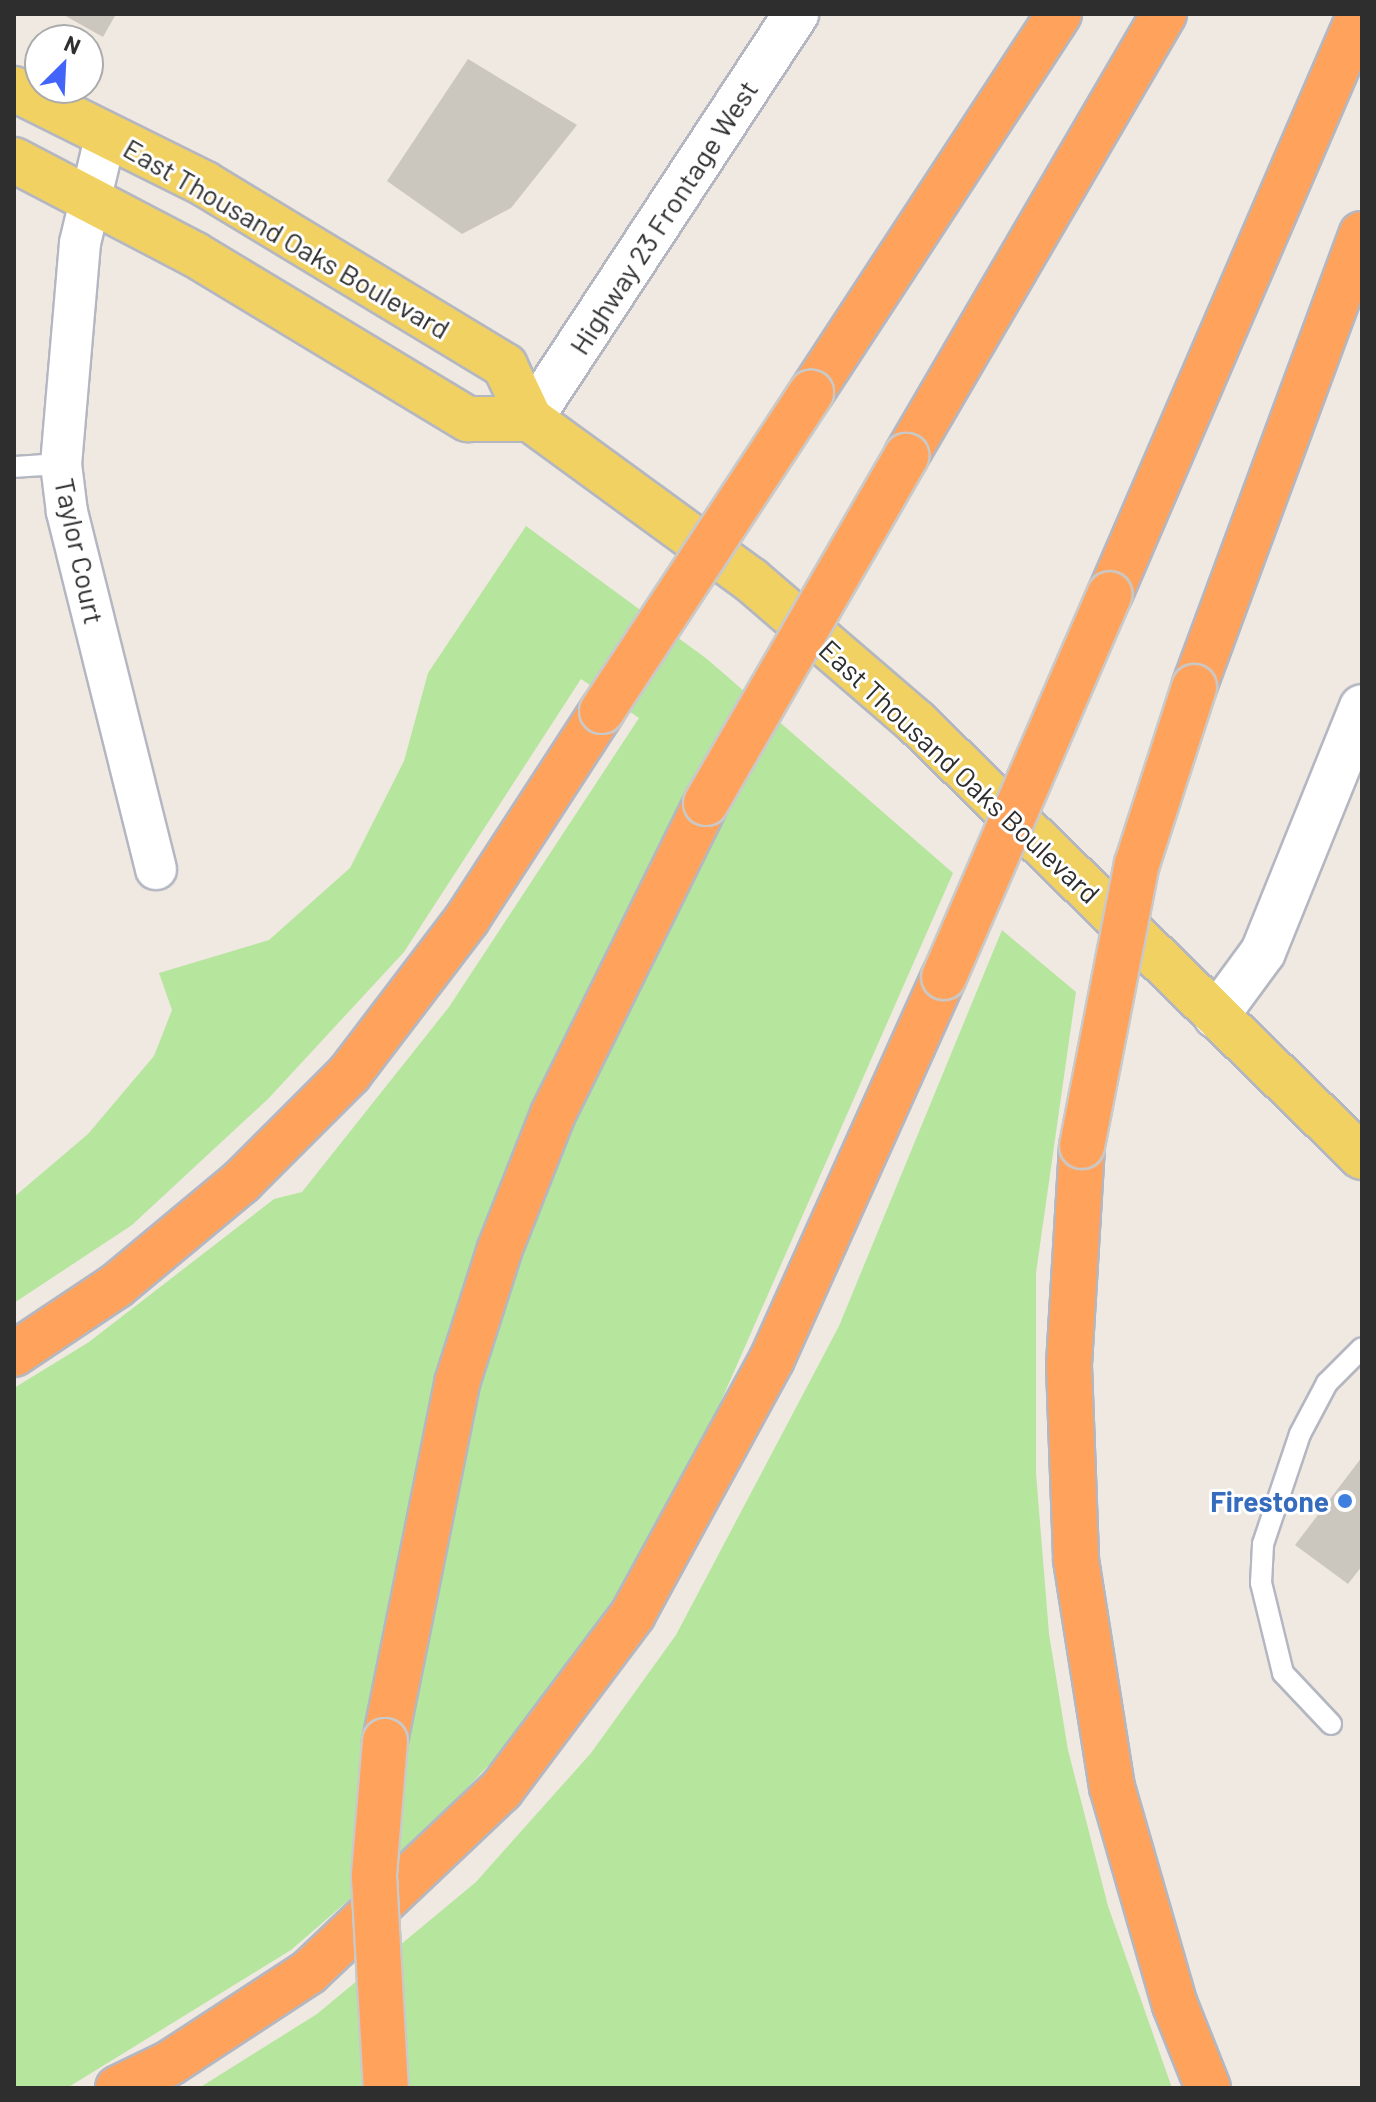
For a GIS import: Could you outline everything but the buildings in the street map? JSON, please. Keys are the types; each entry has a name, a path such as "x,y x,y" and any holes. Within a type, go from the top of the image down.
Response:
{"highway":[{"path":"14,1354 116,1286 241,1182 349,1074 467,919 1059,14"},
{"path":"386,2088 374,1876 385,1741 457,1383 499,1251 553,1114 706,803 1164,14"},
{"path":"118,2088 170,2063 309,1972 501,1790 633,1614 772,1359 944,977 1360,14"},
{"path":"1208,2088 1175,2005 1112,1787 1076,1560 1069,1366 1082,1146 1137,864 1194,687 1362,234"}],"main road":[{"name":"Highway 23 Frontage West","path":"530,419 796,14"},
{"name":"East Thousand Oaks Boulevard","path":"14,89 106,134 338,260 505,366 530,419 751,580 916,722 1362,1157"},
{"path":"14,160 95,199 468,419 530,419"},
{"path":"1216,1016 1263,952 1362,707"}],"street":[{"name":"Taylor Court","path":"106,134 95,199 80,243 61,464 67,512 156,869"}],"lane":[{"path":"14,467 61,464"},
{"path":"1331,1724 1283,1673 1261,1583 1263,1544 1300,1434 1327,1383 1362,1348"}],"green space":[{"path":"526,526 707,659 953,873 693,1465 616,1595 520,1732 418,1840 291,1950 67,2088 14,2088 14,1388 89,1342 274,1199 302,1192 449,1007 639,718 581,679 404,952 268,1099 132,1225 14,1303 14,1197 88,1134 154,1056 172,1010 159,973 269,940 350,868 404,761 428,673"},
{"path":"1002,930 1076,992 1036,1273 1036,1473 1049,1634 1068,1750 1108,1906 1172,2088 199,2088 317,2014 476,1882 591,1753 676,1635 839,1326"}],"place":[{"name":"Firestone","path":"1345,1501"}]}
